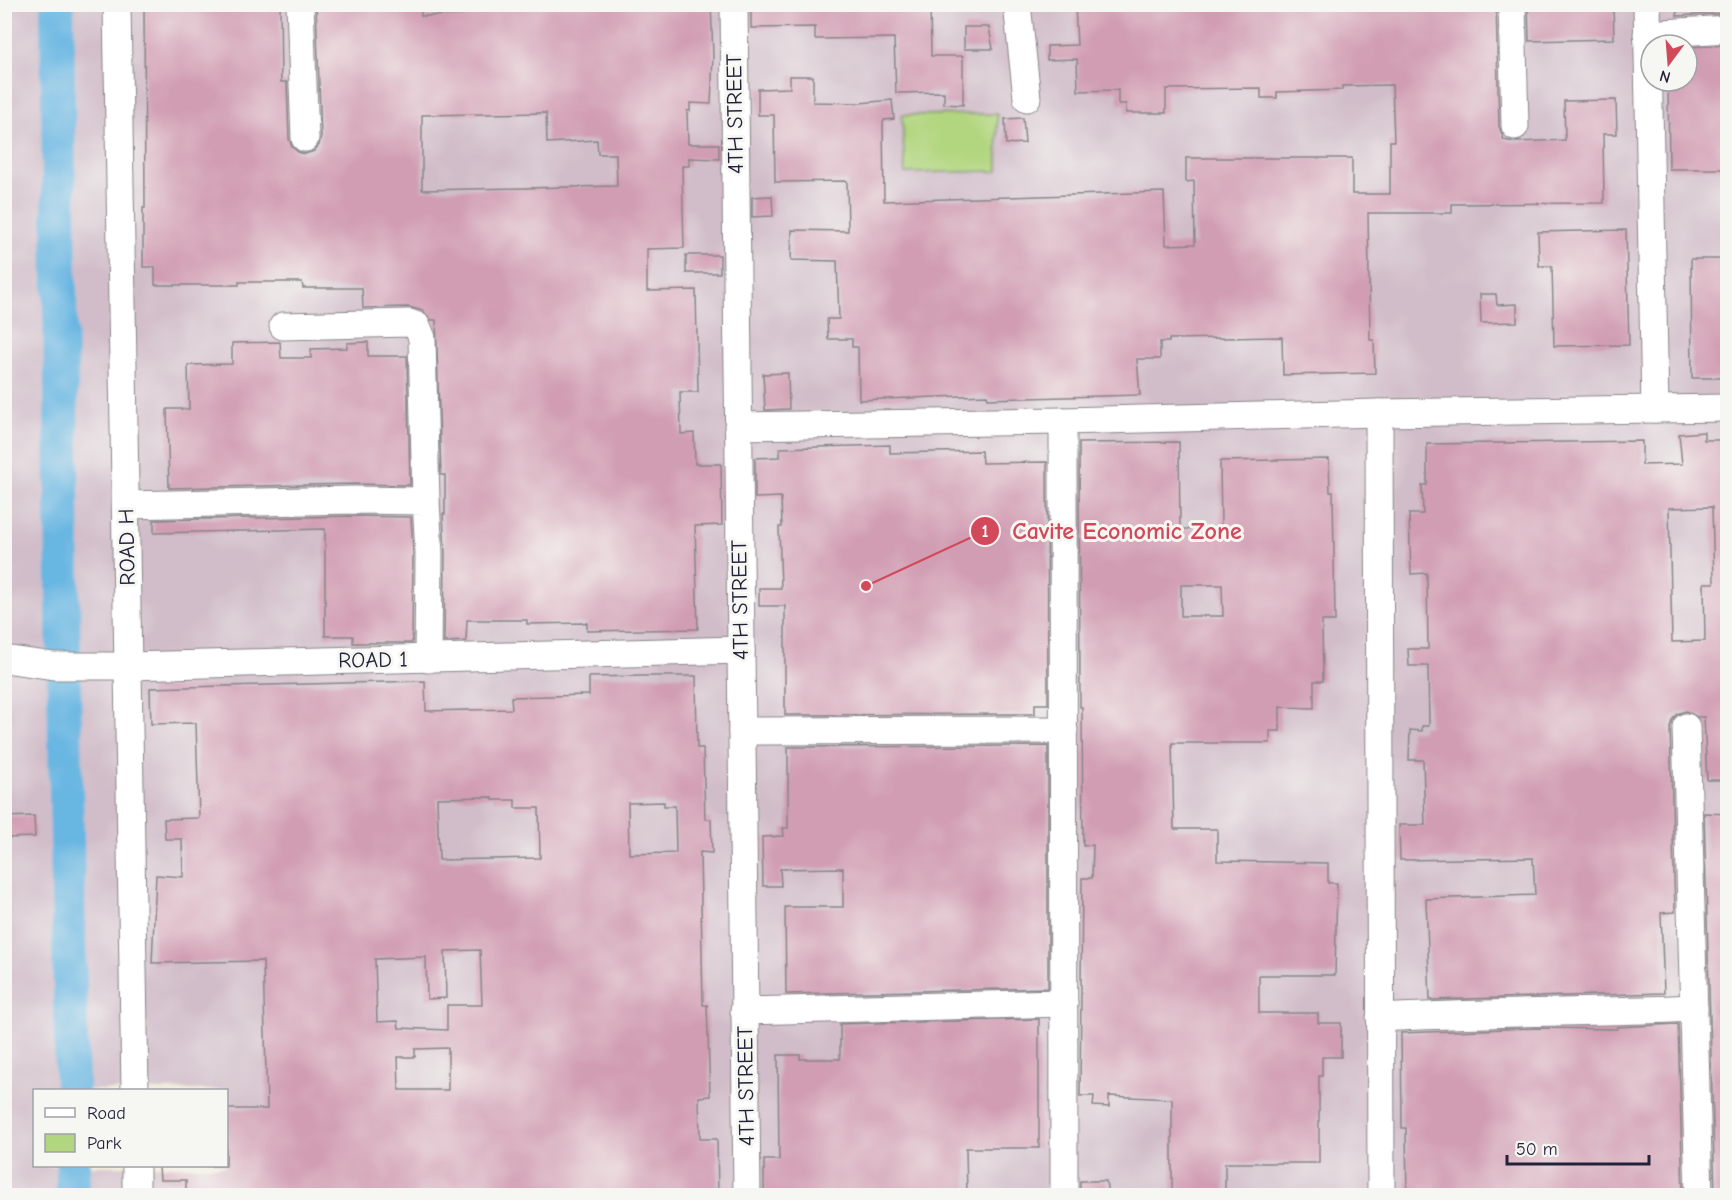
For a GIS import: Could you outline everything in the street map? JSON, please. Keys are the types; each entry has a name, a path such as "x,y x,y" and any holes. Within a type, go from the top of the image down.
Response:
{"street":[{"name":"ROAD H","path":"117,4 135,1089"},
{"path":"300,4 305,138"},
{"name":"4TH STREET","path":"734,4 747,1196"},
{"path":"1017,4 1027,98"},
{"path":"1512,4 1515,126"},
{"path":"1647,4 1647,33 1728,29"},
{"path":"1648,93 1655,410"},
{"path":"283,326 409,323 417,326 422,338 430,577 428,658"},
{"path":"738,426 1728,408"},
{"path":"1379,413 1381,1196"},
{"path":"1064,421 1064,1196"},
{"path":"126,505 343,500 426,501"},
{"name":"ROAD 1","path":"4,659 63,666 129,666 741,650"},
{"path":"1686,727 1699,1196"},
{"path":"742,731 1064,730"},
{"path":"744,1011 1064,1003"},
{"path":"1380,1018 1469,1013 1541,1014 1694,1008"},
{"path":"136,1167 136,1196"}],"shaded area":[{"path":"5,5 1727,5 1727,1195 5,1195"}],"green space":[{"path":"997,114 998,171 905,173 902,115"}],"building":[{"path":"144,4 280,6 281,82 287,82 289,139 292,147 305,154 314,151 321,137 316,4 421,4 421,16 462,15 461,4 711,4 713,56 711,104 690,103 690,111 687,111 688,144 719,144 719,159 689,158 689,166 682,166 684,248 647,249 647,291 696,290 698,392 680,392 681,434 694,433 695,464 721,464 722,525 695,526 698,629 587,631 587,623 527,624 527,620 467,620 466,641 444,642 445,475 441,475 436,320 431,320 423,311 409,307 363,308 362,288 303,288 302,282 155,285 155,267 143,267 143,208 145,208","holes":["546,113 547,143 597,140 598,154 616,154 617,186 422,190 422,115"]},
{"path":"751,4 930,4 931,56 963,56 963,105 944,104 944,92 896,93 894,38 815,39 815,27 751,28"},
{"path":"1075,4 1496,4 1499,126 1504,140 1515,142 1565,140 1564,101 1616,100 1617,134 1603,134 1604,203 1452,204 1452,213 1368,213 1370,340 1374,340 1375,373 1283,375 1282,337 1169,339 1169,342 1160,342 1160,359 1137,359 1140,395 988,399 987,395 859,400 858,347 852,347 852,339 828,339 827,319 839,319 837,261 791,260 792,230 848,231 847,181 775,182 774,115 758,115 758,89 790,88 790,76 813,76 813,102 860,103 892,100 894,119 884,120 883,123 884,201 1164,192 1166,245 1195,244 1194,181 1186,182 1186,158 1352,158 1352,194 1390,194 1390,141 1394,141 1392,85 1342,86 1342,90 1277,92 1277,98 1261,98 1261,88 1166,89 1166,113 1126,113 1126,104 1118,104 1118,90 1078,91 1077,59 1047,60 1047,46 1077,45"},
{"path":"1528,4 1613,4 1614,39 1529,41"},
{"path":"1677,4 1728,4 1728,13 1677,16"},
{"path":"964,27 989,27 993,49 964,49"},
{"path":"1728,45 1728,169 1669,169 1668,93 1699,93 1699,46"},
{"path":"1023,118 1025,143 1006,144 1005,119"},
{"path":"772,196 773,216 752,217 752,197"},
{"path":"1626,230 1629,345 1554,346 1552,266 1539,266 1538,232"},
{"path":"686,255 720,255 720,273 686,273"},
{"path":"1691,259 1728,259 1728,378 1692,378"},
{"path":"1480,294 1496,294 1497,305 1517,304 1517,322 1481,323"},
{"path":"280,342 281,358 311,358 311,349 347,348 347,343 368,342 368,356 407,356 410,485 169,488 167,409 189,409 188,365 232,364 232,343"},
{"path":"788,373 789,409 765,410 763,374"},
{"path":"1704,432 1704,440 1728,440 1728,780 1707,780 1704,717 1697,717 1686,711 1677,714 1670,727 1675,912 1661,913 1664,993 1430,1000 1426,899 1535,895 1533,858 1400,860 1399,825 1425,825 1423,760 1409,760 1410,730 1422,731 1422,726 1429,726 1428,666 1409,666 1408,649 1428,649 1427,573 1411,574 1409,514 1423,514 1422,485 1427,485 1427,444 1642,441 1642,465 1682,464 1679,434","holes":["1712,507 1714,583 1704,583 1705,641 1672,642 1669,508"]},
{"path":"1179,442 1180,529 1221,529 1220,461 1329,459 1330,492 1333,492 1335,621 1322,621 1323,681 1314,681 1314,708 1280,707 1280,731 1270,731 1270,743 1172,743 1174,829 1217,829 1217,861 1328,863 1328,883 1337,883 1335,975 1259,975 1259,1013 1318,1013 1318,1023 1341,1023 1341,1057 1322,1057 1322,1076 1319,1076 1319,1163 1225,1163 1225,1196 1172,1196 1172,1099 1109,1096 1109,1107 1093,1106 1094,1096 1080,1096 1082,878 1092,878 1093,845 1083,846 1079,443","holes":["1181,585 1222,585 1223,616 1181,616"]},
{"path":"890,445 890,453 981,451 982,463 1047,462 1048,704 1035,704 1035,714 785,715 785,606 759,606 759,588 781,588 779,527 782,527 781,497 755,498 755,458 780,457 780,448"},
{"path":"411,517 412,643 353,643 353,636 325,636 325,529 154,533 154,520"},
{"path":"696,676 697,748 703,748 705,819 711,819 712,853 700,852 703,1005 707,1005 710,1096 699,1097 700,1139 717,1139 718,1196 186,1196 186,1180 160,1180 159,1167 228,1167 228,1109 267,1109 263,961 152,963 156,875 183,877 182,839 165,839 164,819 199,818 196,723 151,724 150,688 425,681 426,711 512,709 511,697 589,695 589,677","holes":["493,797 493,800 515,800 515,808 539,808 540,858 439,860 437,798","664,802 664,806 675,806 676,853 629,854 628,803","480,950 482,1005 447,1005 447,1030 399,1028 398,1021 377,1022 375,959 426,957 427,999 446,998 445,951","448,1048 448,1090 399,1090 398,1057 415,1057 415,1049"]},
{"path":"1048,746 1048,988 786,994 785,907 843,907 843,868 780,869 781,886 763,886 762,837 784,836 783,828 788,828 788,747"},
{"path":"1704,813 1728,814 1728,1196 1715,1196"},
{"path":"34,816 35,837 4,838 4,817"},
{"path":"1039,1019 1039,1148 966,1148 967,1196 764,1196 764,1160 779,1160 778,1055 800,1055 800,1059 840,1059 840,1024"},
{"path":"1678,1024 1683,1196 1407,1196 1406,1128 1402,1128 1401,1033 1536,1028 1617,1029 1617,1027"},
{"path":"1080,1181 1106,1181 1108,1196 1080,1196"}],"waterway":[{"path":"57,4 64,687 72,1089"},
{"path":"73,1167 73,1196"}],"place":[{"name":"Cavite Economic Zone","path":"866,586"}]}
